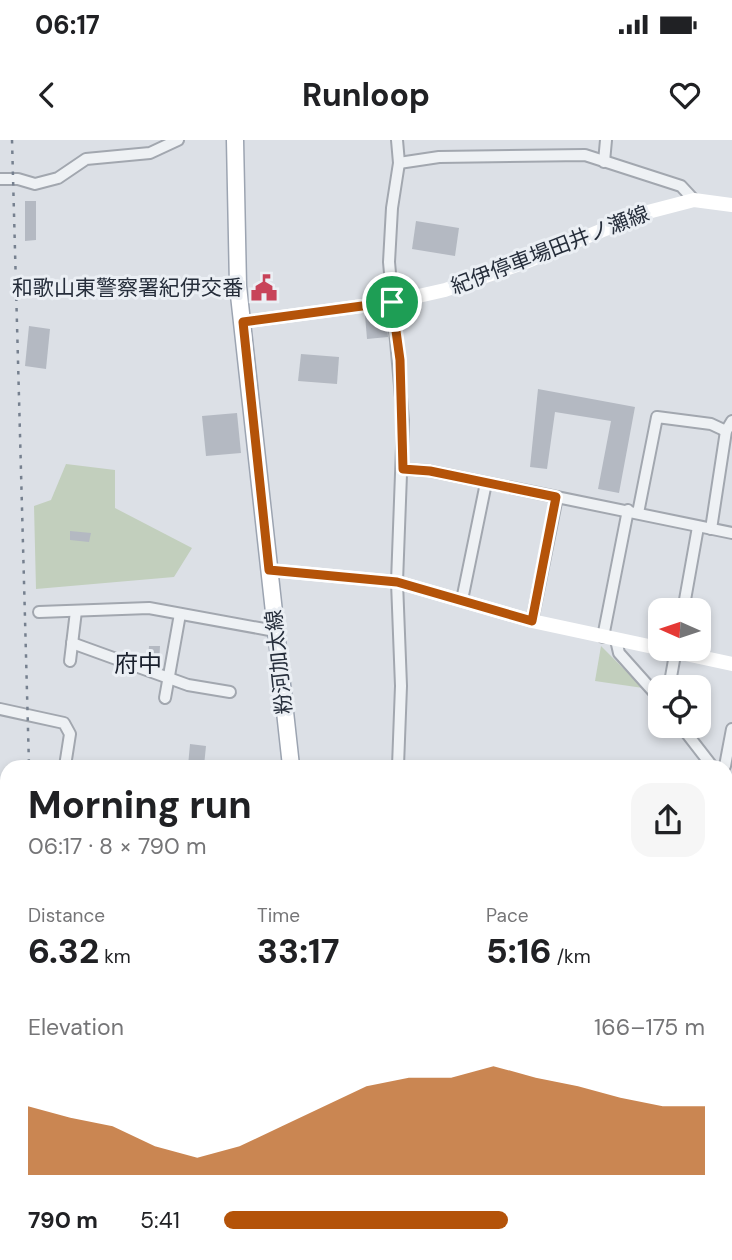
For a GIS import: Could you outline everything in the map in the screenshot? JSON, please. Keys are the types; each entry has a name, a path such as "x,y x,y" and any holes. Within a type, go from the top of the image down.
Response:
{"main road":[{"name":"粉河加太線","path":"235,140 235,242 290,760"},
{"name":"紀伊停車場田井ノ瀬線","path":"243,322 392,302 445,290 523,263 644,213 694,200 732,205"},
{"path":"269,570 397,582 532,621 648,646"},
{"path":"711,659 732,664"}],"street":[{"path":"0,179 18,179 35,184 58,178 86,159 150,153 178,140"},
{"path":"397,140 399,163 392,208 389,262 400,360 403,469 397,582 401,686 398,760"},
{"path":"604,162 606,140"},
{"path":"399,163 439,157 576,155 681,186 694,200"},
{"path":"648,686 610,639 633,512 657,417 729,426 711,529"},
{"path":"403,469 430,471 732,533"},
{"path":"462,600 486,483"},
{"path":"532,621 556,497"},
{"path":"685,598 698,527"},
{"path":"39,612 149,608 275,631"},
{"path":"69,661 76,611"},
{"path":"165,698 180,614"},
{"path":"72,643 169,679 230,692"},
{"path":"0,709 64,723 70,734 66,760"},
{"path":"725,760 732,729"},
{"path":"690,738 707,760"}],"green space":[{"path":"66,464 115,470 115,508 192,548 174,577 36,589 34,506 51,500"},
{"path":"601,646 643,688 595,681"}],"building":[{"path":"25,201 36,201 36,240 25,241"},
{"path":"416,221 459,228 455,256 412,249"},
{"path":"386,313 388,337 367,339 365,315"},
{"path":"29,326 50,329 46,369 25,366"},
{"path":"301,354 339,357 337,384 298,381"},
{"path":"538,389 635,407 619,493 598,489 611,421 555,412 547,469 530,467"},
{"path":"237,413 241,453 206,456 202,416"},
{"path":"70,531 91,533 89,542 70,540"},
{"path":"149,646 160,646 159,665 148,662"},
{"path":"190,744 206,746 205,760 189,760"}],"railway":[{"path":"12,140 29,760"}],"place":[{"name":"和歌山東警察署紀伊交番","path":"264,288"}],"district":[{"name":"府中","path":"138,663"}],"route":[{"path":"392,302 400,360 403,469 430,471 556,497 532,621 397,582 269,570 243,322 392,302"}]}
